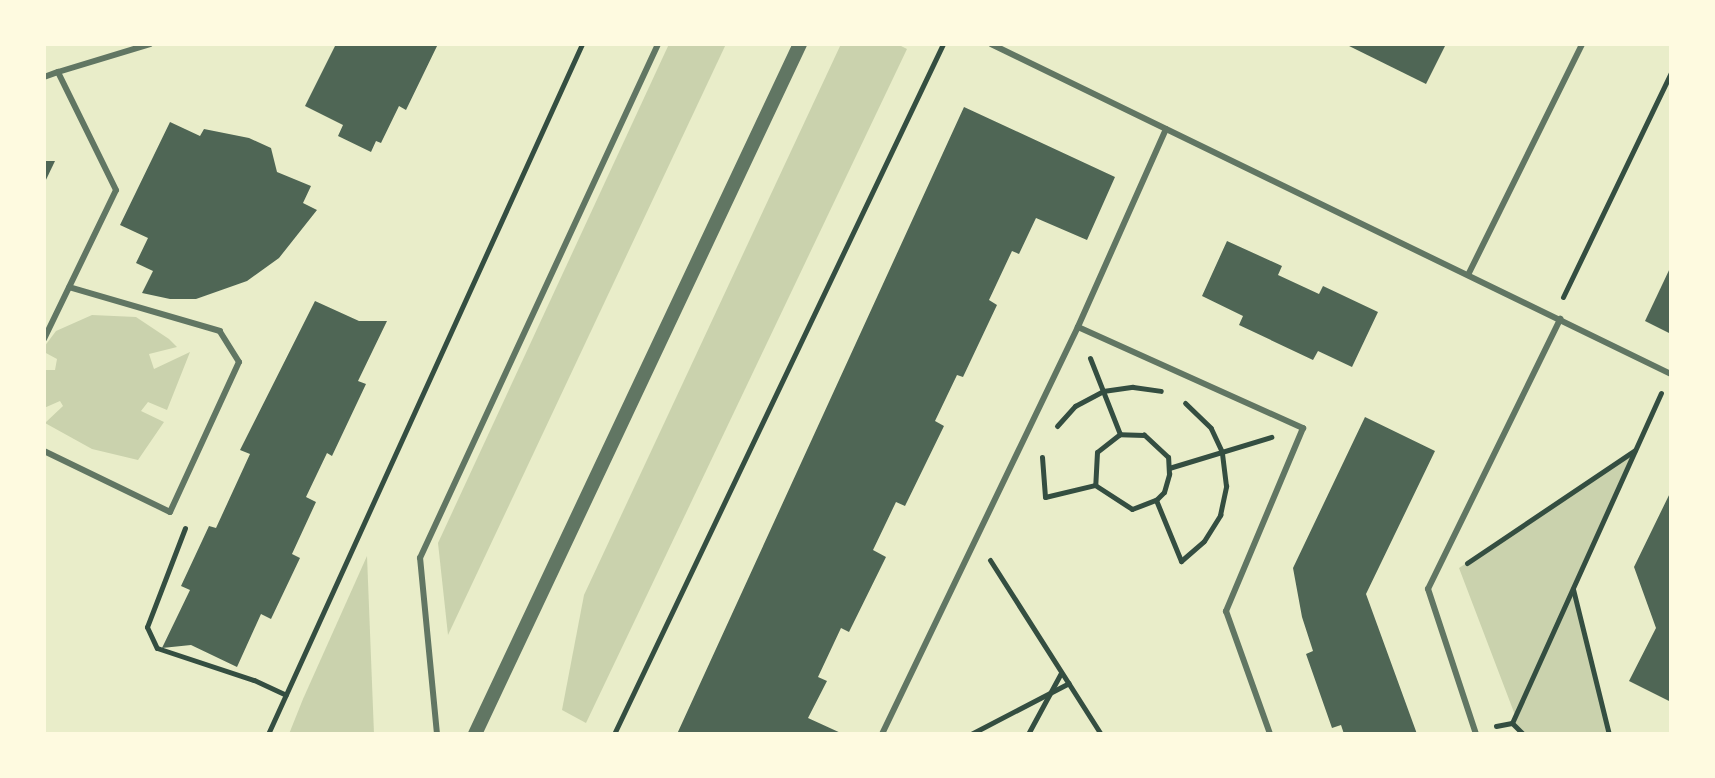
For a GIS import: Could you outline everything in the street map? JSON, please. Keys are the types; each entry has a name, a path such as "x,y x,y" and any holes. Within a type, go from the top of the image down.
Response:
{"street":[{"path":"475,734 800,44"}],"lane":[{"path":"44,77 150,44"},
{"path":"437,734 420,558 658,44"},
{"path":"991,44 1670,374"},
{"path":"1468,275 1582,44"},
{"path":"44,339 116,190 58,72"},
{"path":"882,734 1078,327 1166,129"},
{"path":"44,451 170,512 239,362 220,331 69,287"},
{"path":"1476,732 1428,589 1557,318"},
{"path":"1078,327 1303,428 1226,611 1270,734"}],"path":[{"path":"268,734 582,44"},
{"path":"614,734 943,44"},
{"path":"1557,318 1671,73"},
{"path":"1078,327 1120,434"},
{"path":"1512,723 1670,374"},
{"path":"1054,429 1075,406 1103,391 1133,387 1163,391"},
{"path":"1156,500 1181,561 1204,541 1220,515 1226,486 1222,452 1211,428 1190,406 1177,399"},
{"path":"1169,468 1303,428"},
{"path":"1048,444 1042,458 1045,497 1095,485 1132,509 1156,500 1164,492 1168,457 1144,435 1120,434 1097,452 1095,485"},
{"path":"1428,589 1636,450"},
{"path":"170,512 186,529 147,627 157,648 254,680 286,695"},
{"path":"976,539 1101,734"},
{"path":"1573,589 1609,734"},
{"path":"1028,734 1062,672"},
{"path":"971,734 1069,683"},
{"path":"1476,732 1512,723"},
{"path":"1512,723 1523,734"}],"green space":[{"path":"669,44 726,44 448,635 438,543"},
{"path":"841,44 897,44 907,49 586,723 562,710 584,595"},
{"path":"92,315 136,317 169,339 177,347 149,354 154,369 190,352 167,410 148,402 141,411 164,422 138,460 92,449 45,423 63,406 60,401 44,408 44,370 55,370 57,359 44,352 44,347 56,331"},
{"path":"1636,450 1573,588 1609,734 1523,734 1512,723 1515,715 1459,568"},
{"path":"367,556 374,734 289,734 303,699"}],"building":[{"path":"336,44 438,44 406,110 399,106 381,143 376,141 371,152 338,136 343,125 305,106"},
{"path":"1345,44 1446,44 1426,84"},
{"path":"964,107 1115,177 1087,240 1036,218 1019,254 1012,251 989,300 997,305 963,377 957,375 935,421 944,426 905,506 896,502 873,550 886,557 849,632 841,628 818,677 827,681 808,718 843,734 677,734"},
{"path":"170,122 200,136 204,129 249,138 271,148 277,172 311,186 303,203 317,210 279,258 247,281 196,299 170,299 142,293 153,271 136,263 148,238 120,225"},
{"path":"44,161 55,161 44,184"},
{"path":"1227,241 1282,266 1278,275 1319,294 1323,286 1378,312 1352,367 1318,351 1313,360 1239,325 1243,316 1202,296"},
{"path":"1671,266 1671,334 1645,321"},
{"path":"315,301 359,321 387,321 358,381 366,384 332,456 327,453 306,497 316,502 292,554 300,558 271,619 261,614 237,667 191,645 162,648 190,590 181,586 209,526 216,528 250,454 240,450"},
{"path":"1365,417 1435,451 1366,594 1417,734 1344,734 1341,725 1332,728 1306,654 1313,651 1302,617 1293,568"},
{"path":"1671,491 1671,702 1629,681 1656,628 1634,567"}]}
